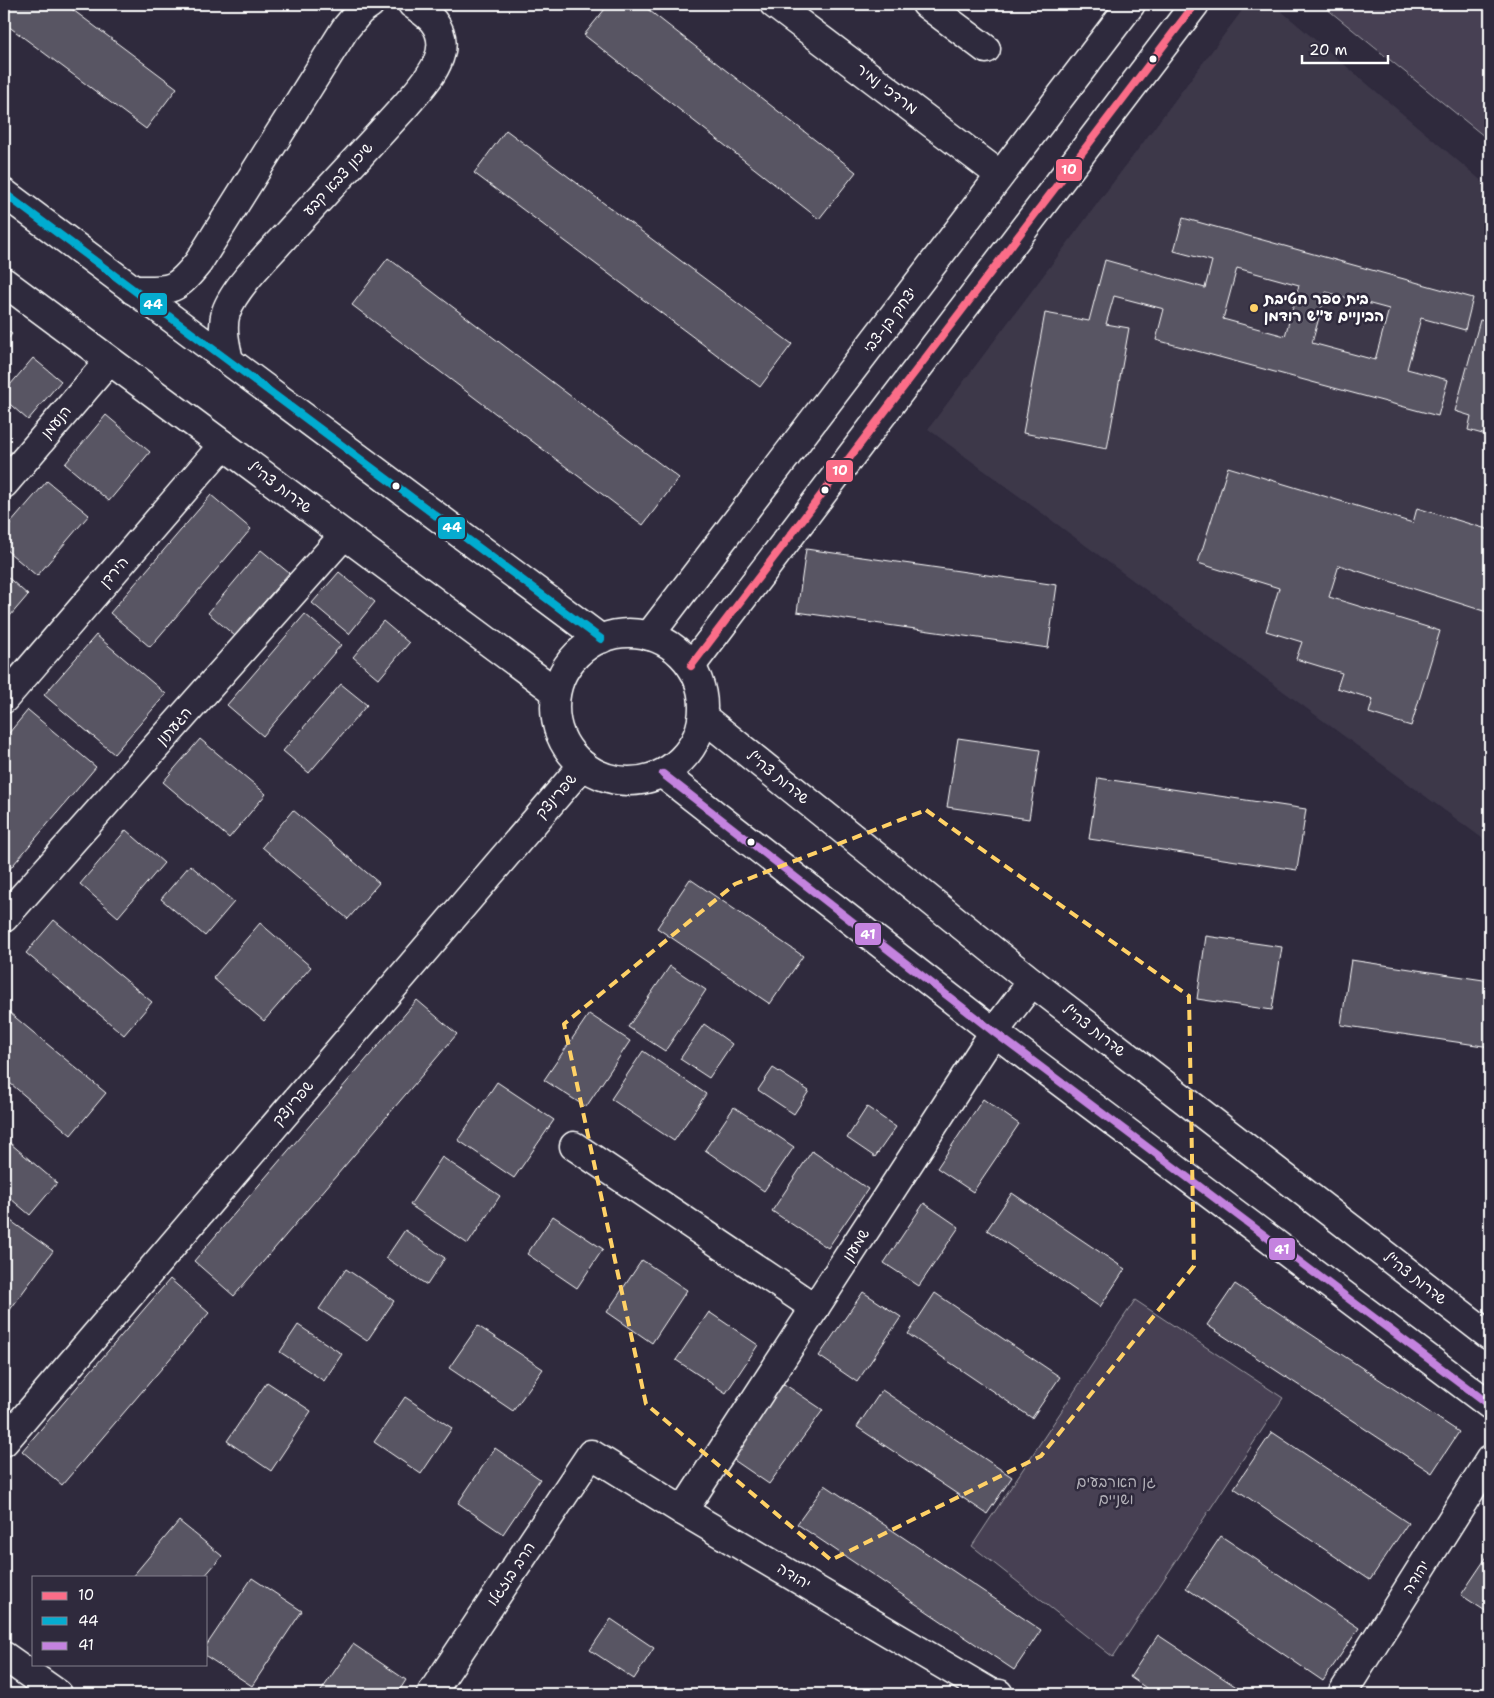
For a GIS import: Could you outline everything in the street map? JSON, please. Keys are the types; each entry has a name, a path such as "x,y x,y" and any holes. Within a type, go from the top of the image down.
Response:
{"street":[{"path":"133,290 170,288 184,281 198,263 345,29 360,11 370,4"},
{"name":"שיכון צבא קבע","path":"229,362 224,328 226,313 234,296 270,253 428,80 436,66 442,49 441,38 434,22 412,4"},
{"name":"מרדכי נמיר","path":"774,4 1000,175"},
{"path":"926,4 986,49"},
{"name":"יצחק בן-צבי","path":"649,636 1131,4"},
{"path":"691,666 1195,4"},
{"path":"4,193 601,639"},
{"name":"שדרות צה\"ל","path":"4,282 556,692"},
{"name":"הנעמן","path":"4,484 109,361"},
{"name":"הירדן","path":"4,699 223,445"},
{"name":"הגעתון","path":"4,918 344,535"},
{"path":"616,634 649,636 665,643 680,653 691,666 699,682 703,700 703,717 696,740 682,760 662,774 642,780 621,781 601,776 583,765 569,750 559,732 555,712 556,692 565,670 580,652 601,639 616,634"},
{"name":"שדרות צה\"ל","path":"703,717 1032,982 1490,1336"},
{"name":"שפרינצק","path":"4,1442 583,765"},
{"path":"662,774 994,1032 1490,1405"},
{"name":"שמעון","path":"683,1511 994,1032 1032,982"},
{"path":"574,1146 815,1308"},
{"name":"יהודה","path":"591,1454 683,1511 991,1692 999,1694"},
{"name":"הרב בוזגלו","path":"431,1694 591,1454"},
{"name":"יהודה","path":"1342,1694 1490,1459"},
{"path":"4,1656 58,1694"}],"highlighted area":[{"path":"926,810 1189,996 1194,1266 1041,1456 831,1560 646,1404 564,1024 735,884"}],"shaded area":[{"name":"בית ספר חטיבת הביניים ע\"ש רודמן","path":"1247,4 1273,4 1490,188 1490,844 928,429"}],"green space":[{"path":"1321,4 1490,4 1490,141"},
{"name":"גן הארבעים ושניים","path":"1135,1300 1283,1398 1113,1657 972,1546"}],"building":[{"path":"4,4 65,4 177,88 146,129 4,23"},
{"path":"609,4 641,4 856,172 819,219 584,35"},
{"path":"506,130 792,344 760,387 474,173"},
{"path":"1183,218 1473,298 1465,330 1421,318 1407,369 1448,380 1438,416 1156,340 1164,309 1114,296 1106,324 1129,328 1107,449 1023,433 1045,313 1089,321 1105,260 1205,288 1212,261 1174,251","holes":["1237,268 1299,285 1285,336 1223,319","1326,292 1389,309 1375,360 1312,343"]},
{"path":"388,258 679,478 643,525 352,305"},
{"path":"1480,320 1490,322 1490,436 1468,430 1471,416 1455,411"},
{"path":"4,327 12,334 4,344"},
{"path":"33,358 61,381 28,420 4,399 4,392"},
{"path":"106,415 150,452 109,501 65,464"},
{"path":"1228,467 1413,523 1417,508 1490,530 1490,613 1339,565 1329,597 1440,631 1411,726 1369,713 1373,699 1337,688 1342,673 1296,659 1302,642 1266,631 1279,588 1198,563"},
{"path":"47,481 89,515 37,576 4,548 4,531"},
{"path":"211,495 251,529 150,647 110,613"},
{"path":"806,549 1057,585 1048,648 797,612"},
{"path":"261,550 289,573 235,636 208,613"},
{"path":"339,572 375,602 349,634 312,603"},
{"path":"4,574 28,595 4,623"},
{"path":"305,614 341,645 263,736 227,705"},
{"path":"383,621 409,643 379,679 353,657"},
{"path":"96,635 166,694 114,754 44,695"},
{"path":"341,684 367,705 309,773 283,751"},
{"path":"28,710 96,767 8,871 4,868 4,739"},
{"path":"958,738 1040,750 1029,819 947,807"},
{"path":"200,739 266,794 229,838 163,782"},
{"path":"1098,778 1306,809 1297,870 1089,839"},
{"path":"293,810 379,883 348,919 262,847"},
{"path":"126,830 164,863 118,917 80,884"},
{"path":"190,865 234,902 205,936 161,899"},
{"path":"690,879 803,956 770,1004 657,928"},
{"path":"54,920 152,1002 124,1035 26,953"},
{"path":"260,923 311,967 264,1021 213,978"},
{"path":"1206,936 1282,947 1272,1010 1197,999"},
{"path":"1351,960 1490,981 1490,1047 1341,1025"},
{"path":"670,966 706,990 665,1051 628,1027"},
{"path":"417,1000 457,1034 234,1296 194,1261"},
{"path":"4,1008 106,1093 71,1135 4,1078"},
{"path":"589,1014 630,1041 586,1107 544,1080"},
{"path":"704,1024 732,1044 709,1078 680,1059"},
{"path":"643,1051 706,1094 674,1141 611,1099"},
{"path":"773,1068 809,1091 794,1114 758,1090"},
{"path":"497,1082 554,1120 514,1178 458,1140"},
{"path":"983,1099 1019,1124 973,1192 937,1168"},
{"path":"734,1107 794,1147 764,1191 705,1150"},
{"path":"867,1107 896,1127 875,1157 847,1138"},
{"path":"4,1138 57,1183 30,1215 4,1193"},
{"path":"812,1151 868,1189 828,1248 772,1211"},
{"path":"442,1157 500,1196 468,1244 410,1205"},
{"path":"1012,1193 1125,1269 1100,1307 987,1230"},
{"path":"924,1203 959,1227 919,1286 884,1263"},
{"path":"553,1216 603,1249 577,1288 527,1254"},
{"path":"8,1219 53,1251 4,1318 4,1226"},
{"path":"405,1230 445,1258 427,1285 386,1258"},
{"path":"642,1260 687,1290 652,1343 607,1312"},
{"path":"346,1269 394,1301 367,1341 319,1309"},
{"path":"170,1279 209,1313 62,1485 22,1451"},
{"path":"1235,1284 1459,1432 1432,1473 1207,1325"},
{"path":"863,1292 901,1317 857,1382 819,1356"},
{"path":"935,1293 1060,1377 1032,1418 908,1334"},
{"path":"709,1312 758,1345 726,1393 676,1360"},
{"path":"298,1325 342,1354 324,1381 280,1352"},
{"path":"478,1326 543,1369 513,1411 449,1368"},
{"path":"267,1382 311,1411 271,1471 227,1441"},
{"path":"784,1384 823,1410 769,1484 728,1456"},
{"path":"882,1390 1012,1477 987,1514 857,1427"},
{"path":"405,1397 452,1428 421,1474 374,1442"},
{"path":"1272,1432 1408,1523 1370,1580 1234,1488"},
{"path":"495,1448 540,1479 503,1534 458,1503"},
{"path":"825,1485 1041,1630 1014,1670 797,1524"},
{"path":"179,1521 222,1556 205,1576 133,1576"},
{"path":"1221,1536 1359,1628 1323,1681 1186,1588"},
{"path":"1490,1552 1490,1614 1461,1595"},
{"path":"252,1578 302,1611 252,1686 208,1657 208,1643"},
{"path":"611,1619 654,1648 634,1679 590,1650"},
{"path":"1158,1635 1247,1694 1155,1694 1130,1677"},
{"path":"353,1644 406,1680 397,1694 319,1694"}],"transit line":[{"name":"10","path":"691,666 1195,4"},
{"name":"44","path":"4,193 601,639"},
{"name":"41","path":"663,774 994,1032 1490,1405"}],"place":[{"name":"בית ספר חטיבת הביניים ע\"ש רודמן","path":"1254,308"}]}
